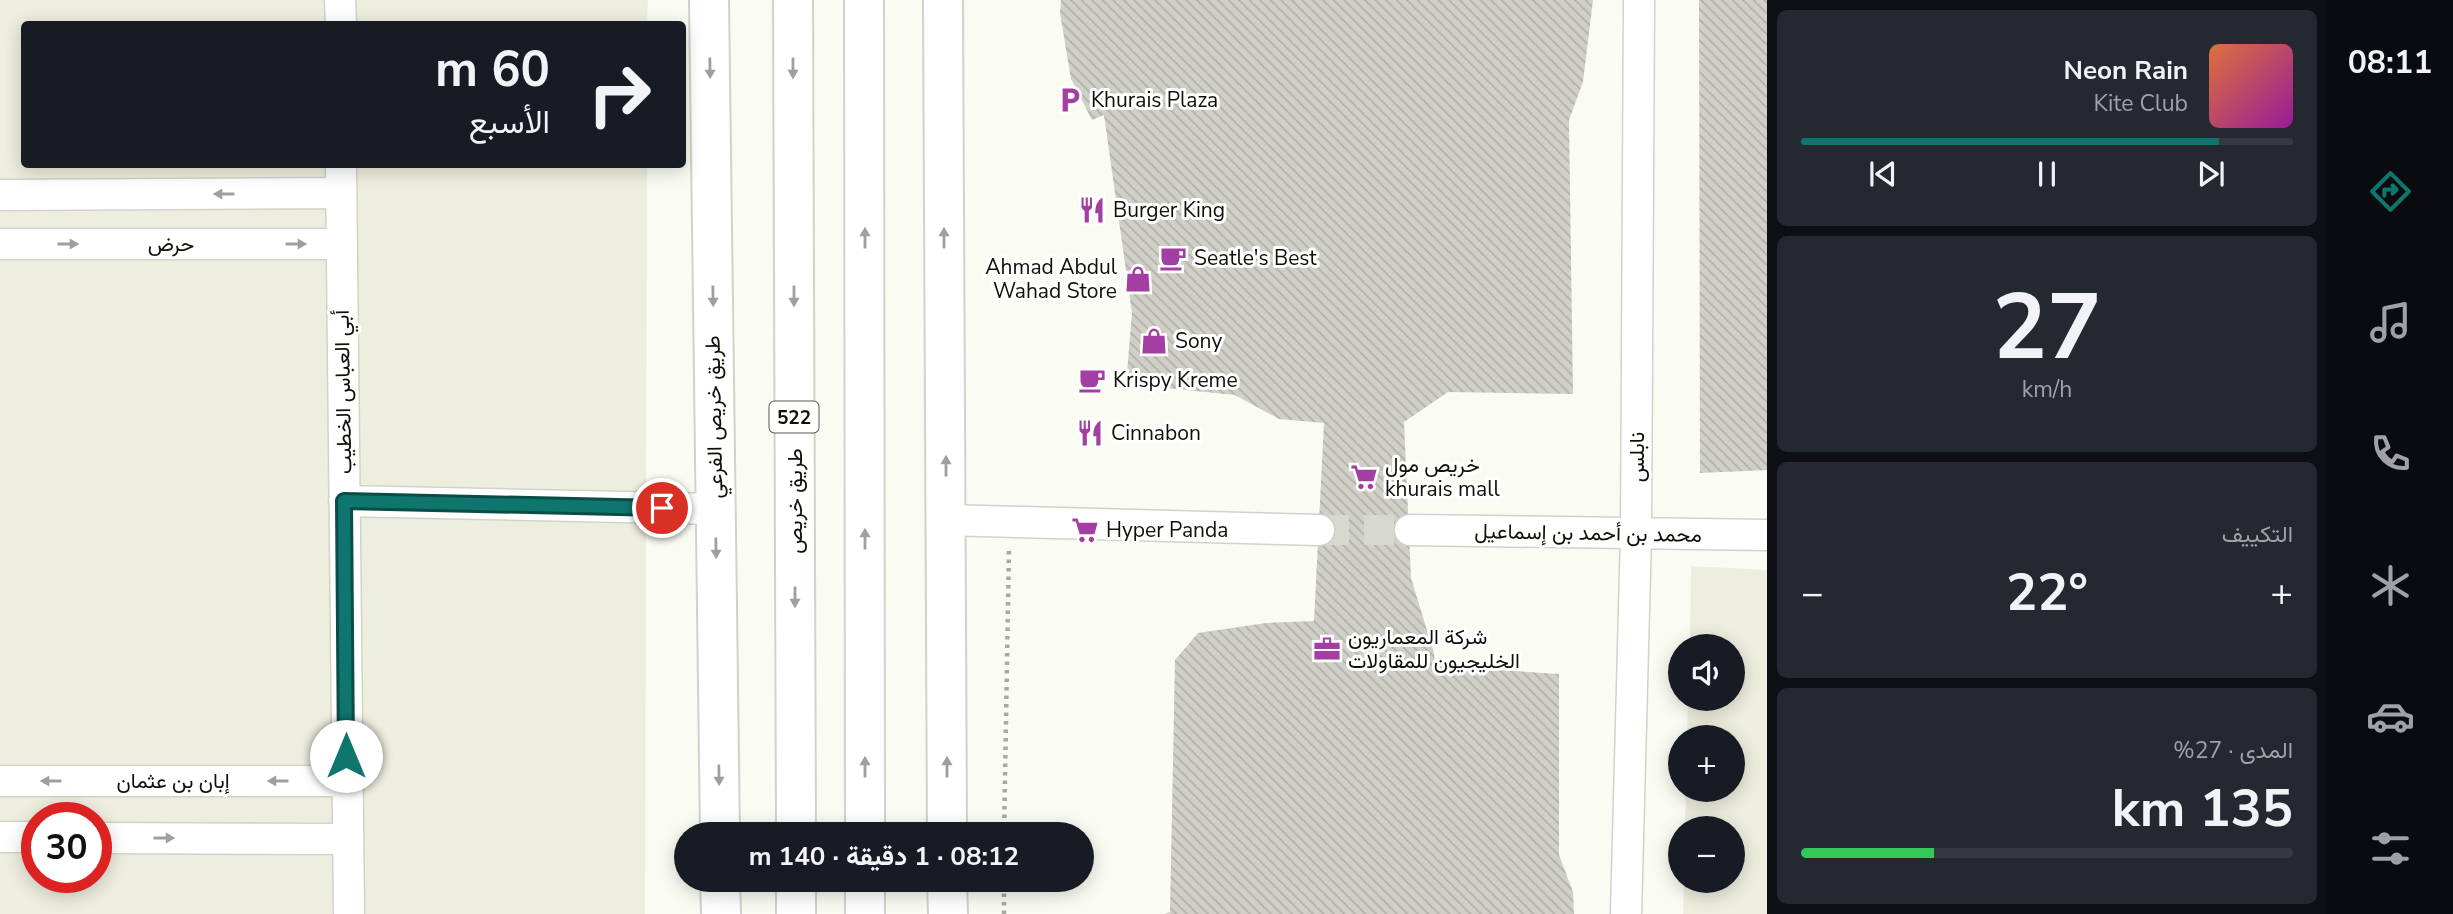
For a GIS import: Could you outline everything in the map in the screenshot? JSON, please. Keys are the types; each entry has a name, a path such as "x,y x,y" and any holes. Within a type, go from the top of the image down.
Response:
{"main road":[{"name":"طريق خريص الفرعي","path":"709,0 719,822"},
{"name":"طريق خريص","path":"793,0 796,822"},
{"path":"864,0 865,822"},
{"path":"943,0 947,822"},
{"path":"720,892 720,914"},
{"path":"796,892 796,914"},
{"path":"865,892 865,914"},
{"path":"947,892 947,914"}],"street":[{"path":"341,0 341,21"},
{"name":"نابلس","path":"1626,914 1636,534 1639,0"},
{"path":"0,195 341,179"},
{"name":"أبي العباس الخطيب","path":"341,179 349,914"},
{"name":"حرض","path":"0,244 342,244"},
{"path":"344,501 715,509"},
{"path":"946,520 1073,523 1120,527 1319,530"},
{"name":"محمد بن أحمد بن إسماعيل","path":"1409,530 1767,535"},
{"name":"إبان بن عثمان","path":"0,781 346,781"},
{"path":"0,837 21,837"},
{"path":"112,838 348,839"}],"path":[{"path":"1004,822 1009,522"},
{"path":"1004,892 1004,914"}],"shaded area":[{"path":"0,0 648,0 647,21 21,21 21,168 647,168 645,914 0,914"},
{"path":"1691,566 1767,570 1767,914 1683,914 1684,893 1745,893 1745,816 1685,816 1686,802 1745,802 1745,725 1687,725 1688,711 1745,711 1745,634 1690,634"}],"building":[{"name":"خريص مول khurais mall","path":"1061,0 1593,0 1583,82 1569,120 1573,394 1448,392 1404,422 1411,578 1434,653 1435,666 1559,674 1559,855 1573,892 1574,914 1165,914 1170,912 1175,660 1198,633 1266,623 1314,621 1324,423 1279,419 1235,395 1126,384 1132,313 1104,115 1092,120 1071,79 1060,13"},
{"path":"1699,0 1767,0 1767,470 1700,473"}],"tunnel":[{"path":"1319,530 1410,530"}],"place":[{"name":"Khurais Plaza","path":"1070,100"},
{"name":"Burger King","path":"1092,210"},
{"name":"Seatle's Best","path":"1173,258"},
{"name":"Ahmad Abdul Wahad Store","path":"1138,279"},
{"name":"Sony","path":"1154,341"},
{"name":"Krispy Kreme","path":"1092,380"},
{"name":"Cinnabon","path":"1090,433"},
{"name":"خريص مول khurais mall","path":"1364,477"},
{"name":"Hyper Panda","path":"1085,530"},
{"name":"شركة المعماريون الخليجيون للمقاولات","path":"1327,649"}],"route":[{"path":"346,756 344,501 662,508"}]}
